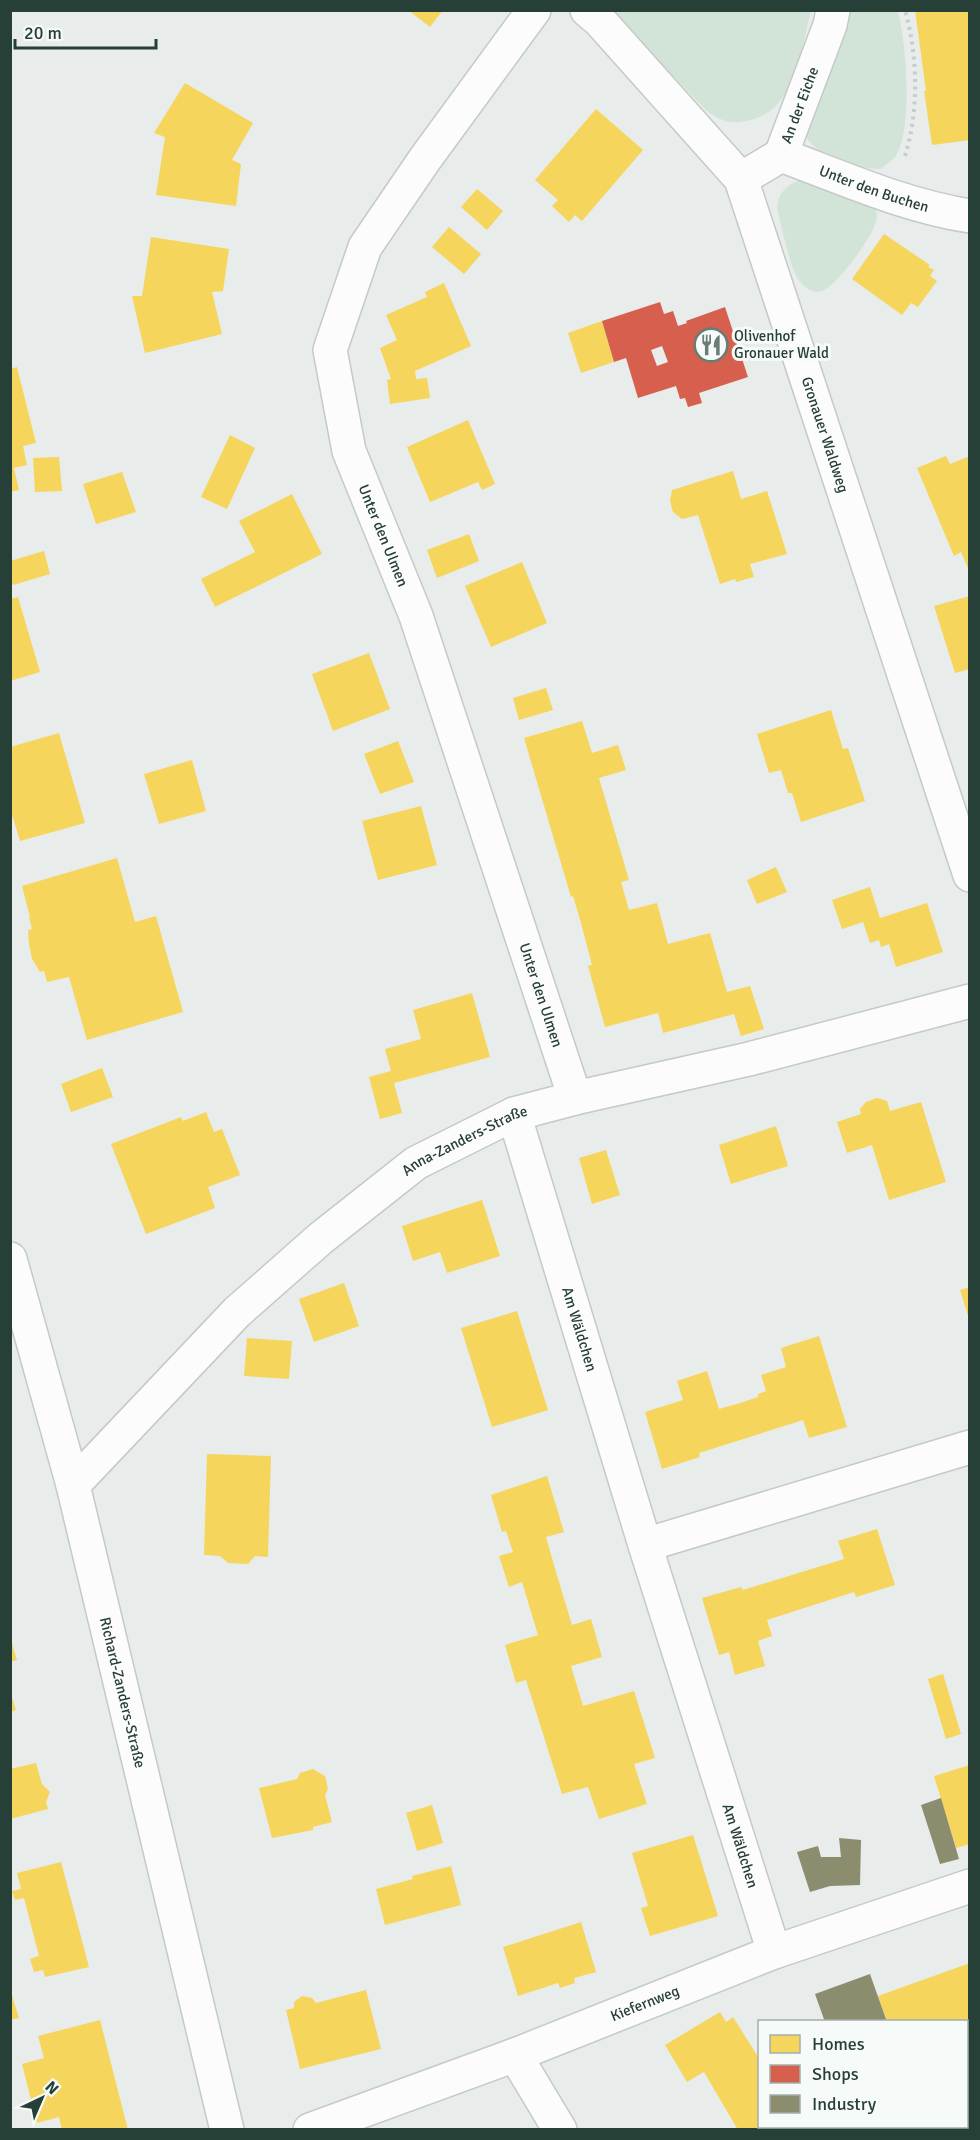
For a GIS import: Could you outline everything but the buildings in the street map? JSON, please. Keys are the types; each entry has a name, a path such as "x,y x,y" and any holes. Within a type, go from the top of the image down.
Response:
{"street":[{"name":"Unter den Ulmen","path":"534,10 425,159 365,247 330,350 349,451 416,616 575,1098"},
{"name":"Gronauer Waldweg","path":"587,10 599,20 741,179 969,875"},
{"name":"An der Eiche","path":"741,179 781,155 830,25 833,10"},
{"name":"Unter den Buchen","path":"781,155 877,191 943,212 969,216"},
{"name":"Anna-Zanders-Straße","path":"73,1485 237,1312 321,1238 416,1163 514,1114 749,1059 969,1001"},
{"name":"Am Wäldchen","path":"514,1114 645,1545 774,1952"},
{"name":"Richard-Zanders-Straße","path":"10,1259 73,1485 227,2130"},
{"path":"645,1545 969,1447"},
{"path":"774,1952 969,1886"},
{"name":"Kiefernweg","path":"310,2130 515,2055 774,1952"},
{"path":"515,2055 560,2130"}],"path":[{"path":"877,191 900,171 909,141 915,89 910,28 905,10"}],"green space":[{"path":"606,11 811,11 800,59 788,90 766,113 751,120 733,122 718,118 707,111 627,28"},
{"path":"848,11 898,11 901,25 907,86 905,127 895,157 881,169 858,167 836,160 817,149 803,131"},
{"path":"805,179 873,204 877,215 870,235 846,270 829,287 819,292 805,287 795,273 777,208 782,192 794,183"}],"place":[{"name":"Olivenhof Gronauer Wald","path":"711,345"}]}
